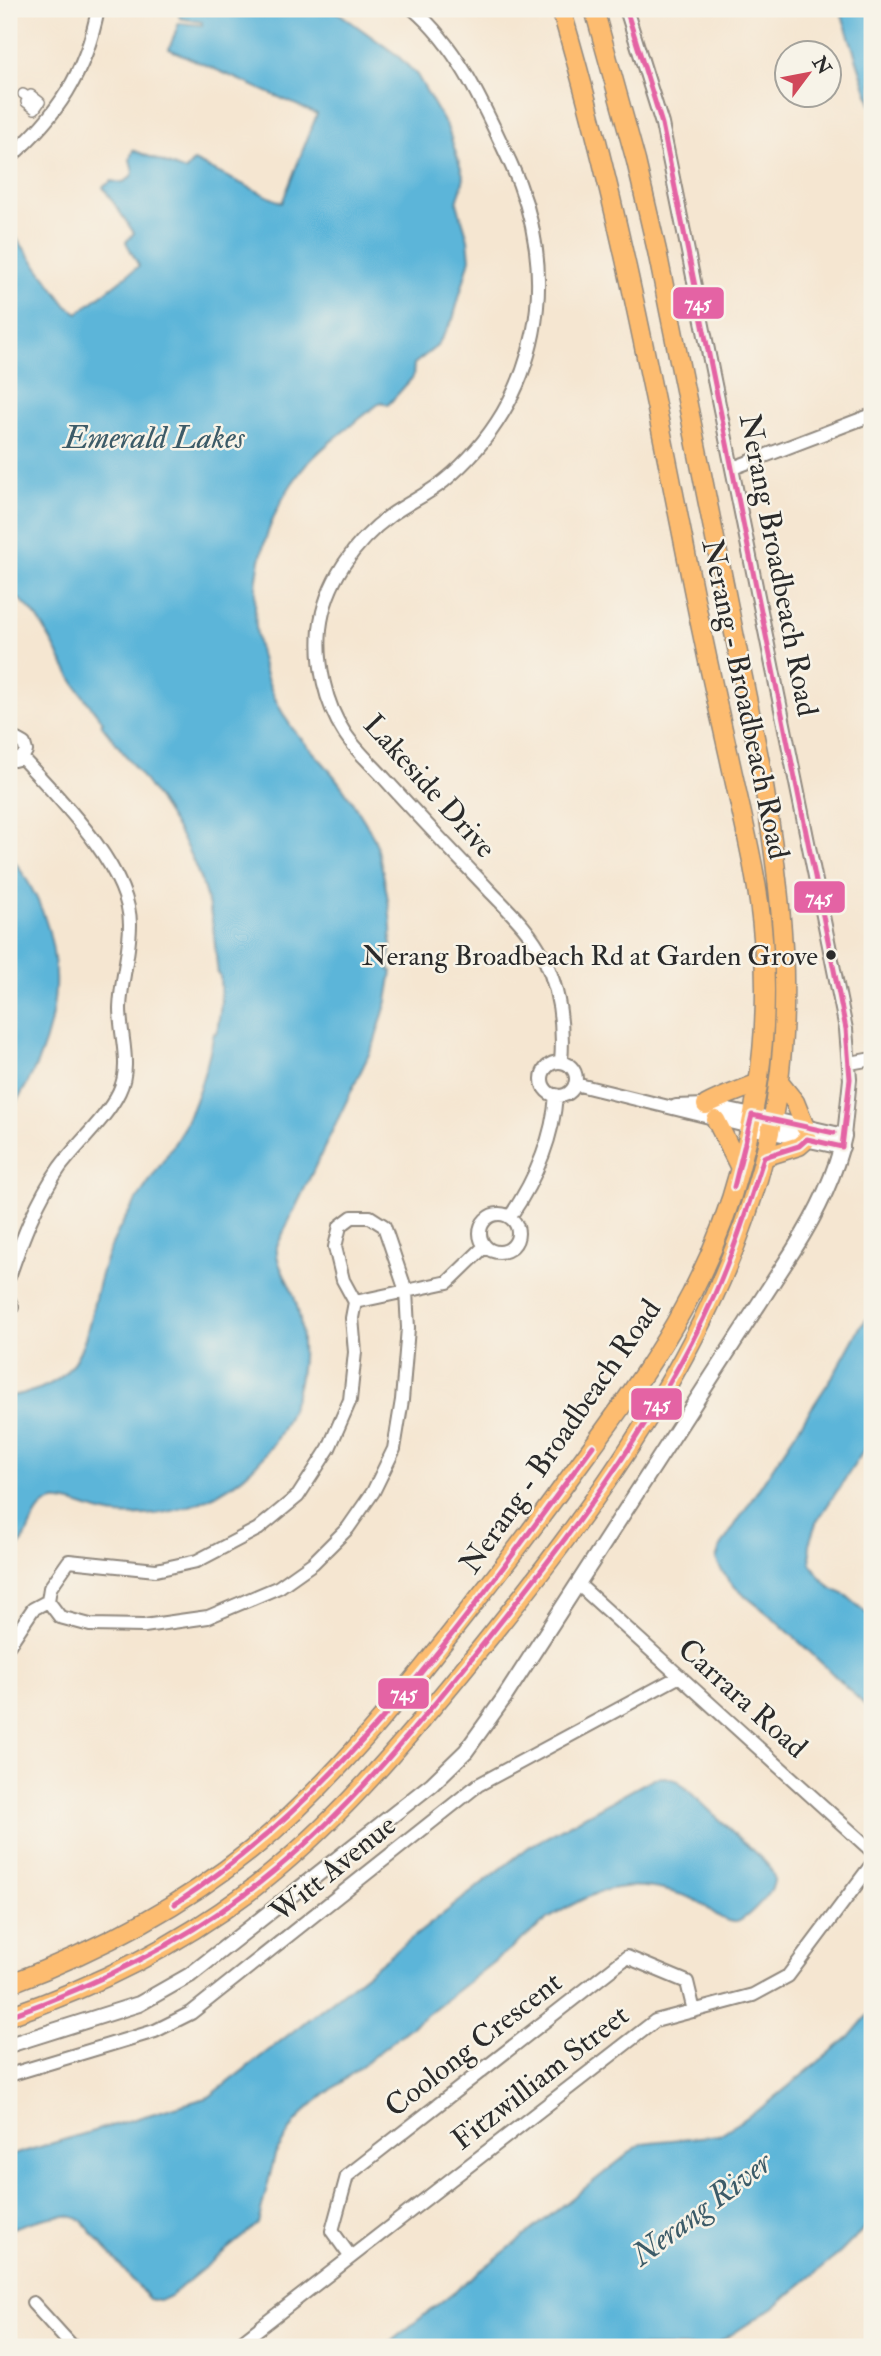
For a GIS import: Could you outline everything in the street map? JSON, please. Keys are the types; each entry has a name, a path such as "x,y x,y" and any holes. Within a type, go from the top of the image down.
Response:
{"main road":[{"name":"Nerang - Broadbeach Road","path":"9,1984 90,1951 182,1900 272,1832 348,1755 423,1668 513,1555 646,1374 698,1283 720,1231 740,1168 758,1083 764,1006 765,966 760,906 750,843 701,627 617,217 561,9"},
{"name":"Nerang - Broadbeach Road","path":"9,2016 111,1976 200,1925 245,1894 310,1840 394,1751 494,1631 549,1559 648,1416 702,1321 728,1266 744,1225 764,1157 779,1082 784,1029 785,972 774,841 660,263 636,161 594,9"},
{"path":"764,1157 799,1146 806,1133 795,1102 779,1082"},
{"path":"740,1168 711,1113 722,1096 758,1083"}],"street":[{"path":"9,158 37,133 65,97 90,43 98,9"},
{"name":"Lakeside Drive","path":"413,9 433,28 457,58 524,192 534,228 540,269 536,321 525,367 512,396 485,439 443,482 373,529 355,547 341,568 324,608 320,628 321,667 333,711 344,733 523,925 543,955 560,1010 561,1062"},
{"name":"Nerang Broadbeach Road","path":"9,2045 139,2004 173,1986 412,1801 450,1768 485,1727 807,1229 829,1186 843,1141 850,1063 846,1029 662,124 626,9"},
{"path":"26,96 31,95 40,102 37,105 51,116"},
{"path":"733,468 872,415"},
{"path":"9,742 17,740 24,744 26,751 15,757 78,817 103,853 122,890 130,921 120,1011 126,1062 121,1089 111,1107 84,1137 41,1197 26,1226 9,1278"},
{"path":"850,1063 872,1059"},
{"path":"561,1062 574,1071 575,1084 568,1093 556,1095 546,1089 543,1076 550,1065 561,1062"},
{"path":"575,1084 624,1098 843,1141"},
{"path":"510,1217 530,1186 539,1165 550,1134 556,1095"},
{"path":"496,1213 510,1217 518,1228 516,1242 505,1251 491,1250 485,1246 479,1234 484,1220 496,1213"},
{"path":"352,1217 370,1217 384,1226 405,1292 408,1328 402,1400 394,1449 373,1492 348,1528 313,1563 279,1587 208,1617 144,1626 90,1625 60,1617 48,1601 50,1588 69,1561 156,1570 197,1561 258,1529 298,1496 329,1448 350,1400 355,1352 352,1318 355,1303 343,1280 335,1247 340,1226 352,1217"},
{"path":"355,1303 448,1282 485,1246"},
{"path":"9,1300 12,1307 9,1315"},
{"name":"Carrara Road","path":"578,1584 872,1851"},
{"path":"9,1645 33,1609 48,1601"},
{"name":"Witt Avenue","path":"9,2075 155,2031 191,2013 478,1786 680,1676"},
{"name":"Fitzwilliam Street","path":"234,2347 656,2021 753,1994 788,1976 872,1864"},
{"name":"Coolong Crescent","path":"351,2256 332,2231 347,2176 626,1957 687,1982 694,2011"},
{"path":"33,2303 74,2347"}],"water":[{"name":"Emerald Lakes","path":"177,9 333,9 397,55 417,75 448,129 464,178 457,203 468,239 470,259 453,319 437,346 414,364 413,377 388,405 381,402 329,443 301,471 282,499 268,530 259,563 255,596 256,630 262,663 274,695 290,725 340,784 374,837 386,888 391,932 389,970 392,971 387,1001 374,1044 277,1246 278,1259 294,1296 301,1327 302,1359 296,1394 284,1426 266,1453 243,1476 216,1495 186,1507 153,1514 117,1515 55,1501 40,1509 23,1542 9,1554 9,1396 32,1391 61,1377 81,1349 99,1281 118,1231 170,1151 192,1110 214,1033 217,1033 221,1003 213,926 197,870 185,843 154,794 101,724 103,722 76,685 39,620 9,592 9,243 17,239 67,306 78,313 139,266 126,242 134,233 103,187 112,181 124,182 131,176 133,173 130,159 133,150 185,171 194,161 282,203 317,114 169,49 179,23 202,25 202,22 180,18"},
{"path":"840,9 872,9 872,106"},
{"path":"9,854 31,886 45,919 53,952 55,985 51,1018 42,1051 28,1082 9,1113"},
{"path":"872,1313 872,1438 816,1523 809,1544 811,1563 820,1577 872,1618 872,1712 772,1617 740,1592 726,1577 716,1559 720,1548 836,1371 860,1327"},
{"path":"665,1777 678,1781 771,1870 774,1879 771,1889 745,1917 731,1922 687,1896 631,1886 590,1896 548,1919 308,2108 294,2124 275,2155 258,2224 170,2296 159,2301 149,2299 82,2221 74,2217 56,2216 9,2229 9,2156 209,2097 530,1846 654,1778"},
{"name":"Nerang River","path":"872,2010 872,2220 840,2253 774,2307 712,2347 384,2347 642,2143 719,2135 767,2104 850,2036"}],"transit line":[{"name":"745","path":"9,2016 132,1964 218,1914 307,1843 363,1786 442,1695 536,1577 633,1442 690,1346 714,1296 735,1245 764,1157 799,1146 807,1139 842,1147 850,1079 846,1029 662,124 626,9"},
{"name":"745","path":"734,1187 752,1115 834,1133"},
{"name":"745","path":"175,1904 237,1859 296,1808 351,1753 453,1633 593,1446"}],"place":[{"name":"Nerang Broadbeach Rd at Garden Grove","path":"831,955"}]}
